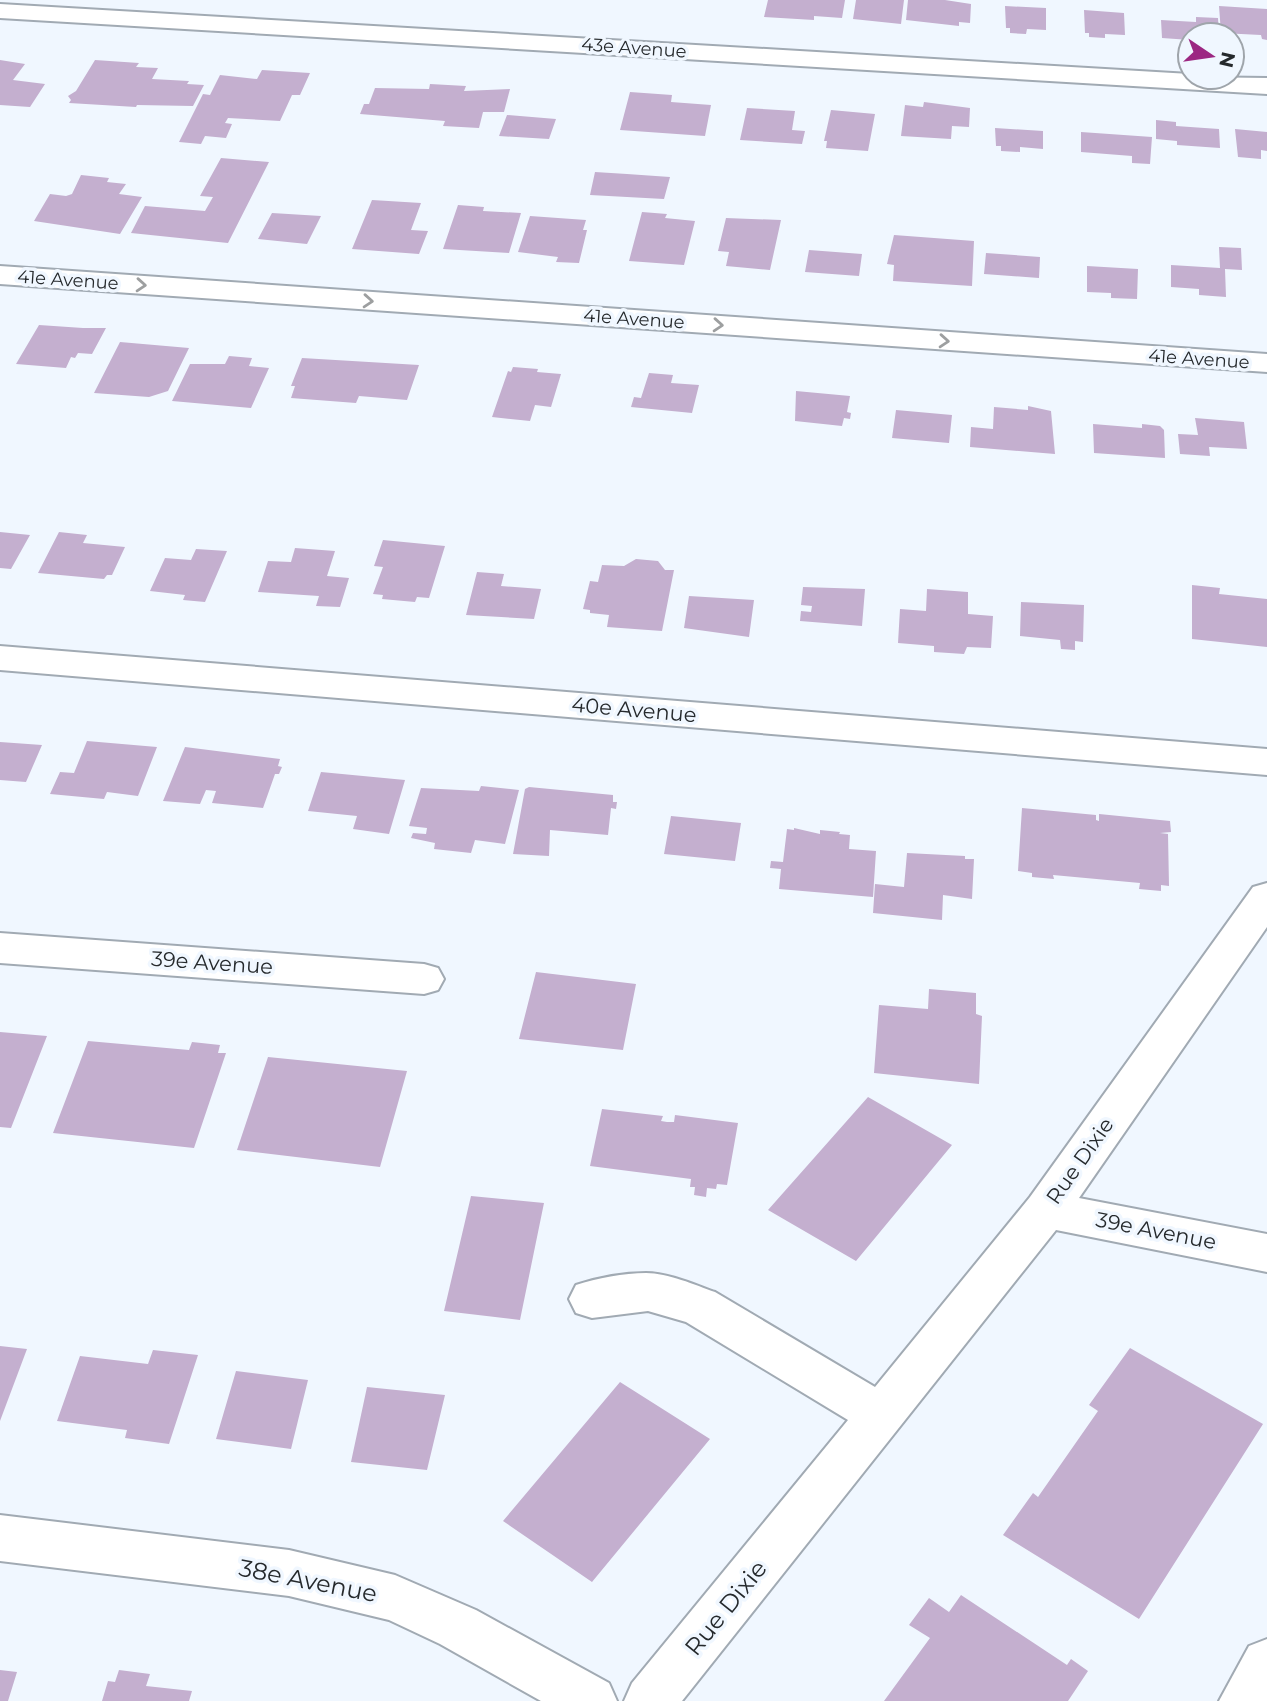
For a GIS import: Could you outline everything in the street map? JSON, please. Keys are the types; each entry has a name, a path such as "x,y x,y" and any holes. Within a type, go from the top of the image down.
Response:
{"street":[{"name":"43e Avenue","path":"0,11 1267,86"},
{"name":"41e Avenue","path":"0,275 1267,363"},
{"name":"40e Avenue","path":"0,658 1267,762"},
{"name":"Rue Dixie","path":"650,1701 1046,1210 1267,897"},
{"name":"39e Avenue","path":"0,947 424,979"},
{"name":"39e Avenue","path":"1046,1210 1267,1253"},
{"path":"592,1298 648,1292 699,1306 882,1416"},
{"name":"38e Avenue","path":"0,1538 289,1573 395,1598 458,1627 592,1701"},
{"path":"1245,1701 1267,1663"}],"building":[{"path":"768,0 845,0 842,18 814,16 814,20 764,17"},
{"path":"856,0 904,0 901,24 853,19"},
{"path":"908,0 945,0 971,4 970,23 959,22 959,26 906,20"},
{"path":"1005,6 1046,8 1046,30 1027,29 1026,34 1010,33 1010,28 1006,28"},
{"path":"1219,6 1267,9 1267,40 1262,39 1261,35 1246,34 1246,21 1220,21"},
{"path":"1084,10 1124,13 1125,35 1105,34 1105,38 1089,37 1089,33 1085,33"},
{"path":"1196,17 1218,18 1218,21 1196,21"},
{"path":"1161,20 1178,21 1176,21 1176,39 1162,38"},
{"path":"0,60 25,64 13,80 45,84 30,107 0,105"},
{"path":"95,60 139,63 136,67 158,68 152,79 189,81 187,84 204,85 193,106 136,107 69,103 71,100 68,96 76,91"},
{"path":"262,70 310,73 300,95 292,95 280,121 228,118 225,123 232,124 226,138 205,136 201,144 179,142 203,94 210,95 220,75 257,79"},
{"path":"430,84 466,86 464,91 510,89 504,112 483,112 479,128 443,126 445,121 360,114 364,104 369,104 375,88 429,89"},
{"path":"630,92 672,95 671,102 711,105 705,136 620,130"},
{"path":"924,102 970,108 969,127 952,126 951,139 901,136 905,105 923,107"},
{"path":"747,108 795,111 792,130 805,131 802,144 740,140"},
{"path":"831,110 875,114 868,151 826,148 827,141 824,141"},
{"path":"507,115 556,119 549,139 499,136"},
{"path":"1156,120 1176,122 1176,126 1219,129 1220,148 1177,145 1177,141 1156,139"},
{"path":"995,128 1043,131 1043,149 1020,147 1020,152 1001,151 1001,146 996,146"},
{"path":"1235,129 1267,132 1267,151 1261,150 1261,159 1238,157"},
{"path":"1081,132 1152,137 1150,164 1132,163 1132,156 1081,152"},
{"path":"221,158 269,162 228,243 131,233 145,206 205,211 213,197 200,196"},
{"path":"595,172 670,177 664,199 590,195"},
{"path":"81,175 109,178 107,182 126,184 119,194 142,197 120,234 34,221 50,194 72,194"},
{"path":"372,200 421,203 411,230 428,231 419,254 352,249"},
{"path":"458,205 484,207 483,211 521,213 509,253 443,249"},
{"path":"642,212 667,214 665,218 695,221 684,265 629,261"},
{"path":"272,213 321,216 307,244 258,239"},
{"path":"530,216 586,220 583,230 587,230 579,263 556,262 558,257 518,252"},
{"path":"726,218 781,220 770,270 726,266 729,252 718,251"},
{"path":"894,235 974,241 972,286 893,281 894,265 887,264"},
{"path":"1219,247 1241,248 1242,270 1225,269 1226,297 1199,295 1199,289 1171,287 1171,265 1220,268"},
{"path":"809,250 862,254 859,276 805,272"},
{"path":"986,253 1040,257 1039,278 984,274"},
{"path":"1087,266 1138,269 1137,299 1111,298 1111,293 1087,292"},
{"path":"39,325 106,328 92,354 78,353 75,358 71,357 66,368 16,364"},
{"path":"120,342 189,348 168,391 149,397 94,393"},
{"path":"229,356 252,358 249,366 269,368 251,408 172,401 190,364 225,364"},
{"path":"302,358 419,365 407,400 359,396 356,403 291,398 295,386 291,386"},
{"path":"513,367 561,374 551,407 535,405 530,421 492,417 508,371 511,372"},
{"path":"649,373 673,375 671,383 699,385 692,413 631,407 634,397 641,398"},
{"path":"796,391 850,396 847,412 851,413 850,419 844,418 842,426 795,421"},
{"path":"1028,406 1051,411 1055,454 970,447 971,427 993,429 994,407 1028,410"},
{"path":"896,410 952,415 949,443 892,438"},
{"path":"1195,418 1244,422 1247,449 1209,447 1210,456 1180,454 1178,434 1198,435"},
{"path":"1093,424 1142,428 1142,424 1160,426 1164,430 1165,458 1094,453"},
{"path":"0,532 30,535 11,569 0,568"},
{"path":"59,532 87,535 83,543 125,547 112,575 107,575 104,579 38,573"},
{"path":"383,540 445,546 429,598 417,597 415,602 382,599 383,595 373,594 383,567 374,566"},
{"path":"295,548 335,551 327,576 349,578 340,607 316,606 319,596 258,592 268,561 291,562"},
{"path":"196,549 227,551 205,602 183,600 185,595 150,591 165,558 191,560"},
{"path":"636,559 658,561 665,570 674,570 662,631 607,627 609,615 590,613 590,610 583,609 590,581 598,582 602,565 624,566"},
{"path":"477,572 504,574 501,586 541,589 534,619 466,615"},
{"path":"1192,585 1220,588 1219,594 1267,599 1267,647 1192,639"},
{"path":"803,587 865,589 862,626 800,621 801,611 811,612 812,606 801,605"},
{"path":"927,589 968,592 968,614 993,616 991,648 967,647 964,654 934,652 934,646 898,643 900,609 926,611"},
{"path":"689,596 754,600 749,637 684,628"},
{"path":"1021,602 1084,605 1083,642 1075,641 1075,650 1061,649 1060,640 1020,636"},
{"path":"87,741 157,747 138,796 107,792 104,799 50,794 60,772 74,773"},
{"path":"0,742 42,745 26,782 0,780"},
{"path":"185,747 280,759 278,766 282,767 279,774 275,774 263,808 212,803 216,791 206,790 200,804 163,801"},
{"path":"321,772 405,780 389,834 353,829 357,816 308,811"},
{"path":"481,786 519,790 505,844 475,840 471,853 434,849 435,843 411,838 413,833 426,834 427,828 409,826 421,788 479,791"},
{"path":"529,787 613,795 613,802 617,802 616,809 611,808 608,835 550,830 549,856 513,854 525,789"},
{"path":"1022,808 1096,815 1096,820 1099,821 1099,814 1170,821 1171,832 1160,833 1168,834 1169,886 1161,885 1161,891 1139,889 1140,883 1053,875 1054,879 1032,877 1032,873 1018,871"},
{"path":"671,816 741,823 735,861 664,854"},
{"path":"787,829 820,834 820,830 840,832 839,834 850,835 849,849 876,851 873,897 779,889 781,869 770,868 771,861 783,862"},
{"path":"907,853 965,856 965,859 974,859 972,899 943,895 942,920 873,913 875,884 904,887"},
{"path":"536,972 636,984 623,1050 519,1039"},
{"path":"929,989 976,993 976,1014 982,1016 979,1084 874,1073 879,1005 928,1009"},
{"path":"0,1032 47,1036 11,1128 0,1127"},
{"path":"88,1041 189,1050 192,1042 220,1045 218,1053 226,1053 194,1148 53,1133"},
{"path":"268,1057 407,1071 380,1167 237,1150"},
{"path":"868,1097 952,1145 856,1261 768,1210"},
{"path":"602,1109 663,1116 661,1121 667,1122 674,1122 675,1115 738,1123 727,1185 717,1184 716,1189 707,1188 706,1197 694,1195 695,1187 690,1187 691,1179 590,1166"},
{"path":"471,1196 544,1203 520,1320 444,1311"},
{"path":"0,1346 27,1349 0,1421"},
{"path":"1130,1348 1263,1424 1139,1619 1003,1535 1033,1493 1038,1497 1098,1411 1089,1405"},
{"path":"153,1350 198,1355 169,1444 125,1438 127,1430 57,1421 80,1356 148,1364"},
{"path":"236,1371 308,1380 291,1449 216,1439"},
{"path":"620,1382 710,1439 592,1582 503,1521"},
{"path":"367,1387 445,1395 427,1470 351,1462"},
{"path":"961,1595 1067,1665 1071,1659 1088,1671 1068,1701 884,1701 930,1638 909,1625 929,1598 949,1612"},
{"path":"0,1670 17,1672 8,1701 0,1701"},
{"path":"119,1670 150,1674 146,1686 192,1691 189,1701 102,1701 108,1681 115,1682"}]}
